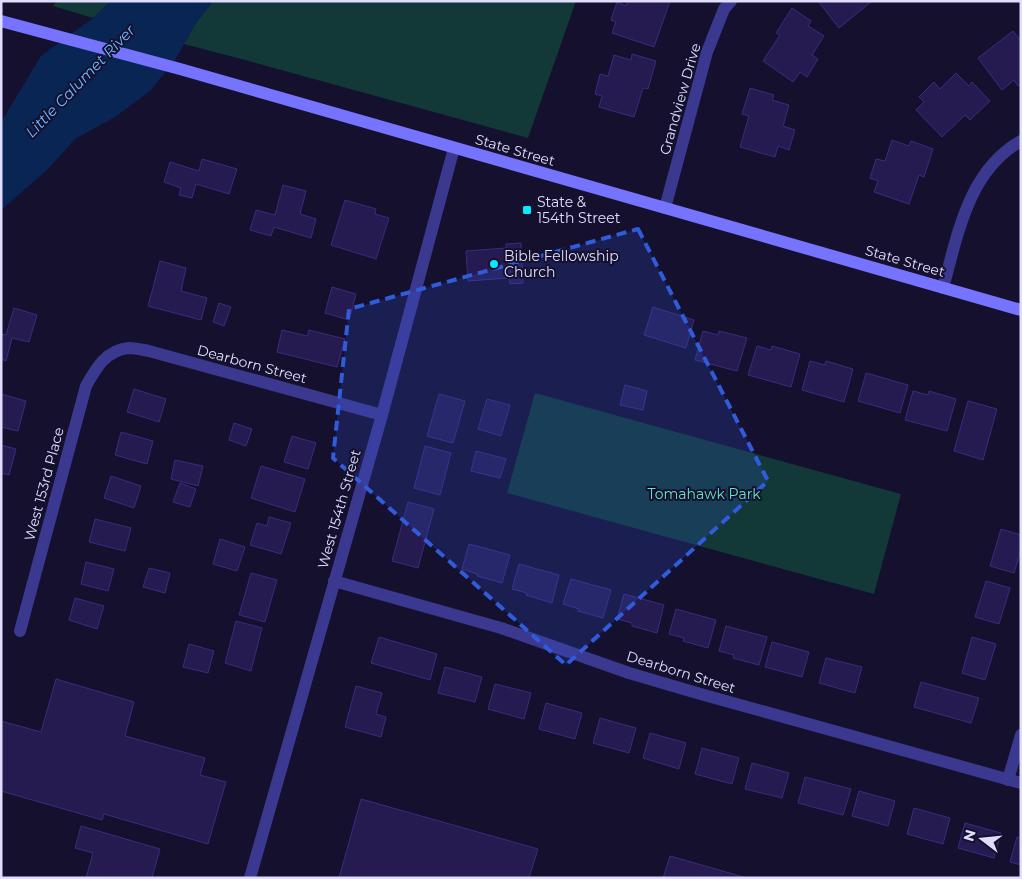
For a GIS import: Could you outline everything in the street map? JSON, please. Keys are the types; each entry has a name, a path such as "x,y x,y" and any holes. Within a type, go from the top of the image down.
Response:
{"main road":[{"name":"State Street","path":"1,21 180,69 1021,310"}],"street":[{"name":"Grandview Drive","path":"665,208 707,52 724,9 731,1"},
{"path":"944,288 959,229 973,191 992,164 1012,146 1021,141"},
{"name":"West 154th Street","path":"250,878 382,415 454,148"},
{"name":"Dearborn Street","path":"113,352 130,348 149,351 382,415"},
{"name":"West 153rd Place","path":"20,631 86,386 97,367 113,352"},
{"name":"Dearborn Street","path":"334,582 501,628 629,673 680,688 1021,784"},
{"path":"1008,780 1021,735"}],"highlighted area":[{"path":"638,229 768,481 566,665 333,458 349,309"}],"green space":[{"path":"57,1 111,1 93,18 53,6"},
{"path":"213,1 576,1 528,138 184,44 196,23"},
{"name":"Tomahawk Park","path":"535,393 901,494 874,594 507,493"}],"water":[{"name":"Little Calumet River","path":"111,1 213,1 196,23 175,60 150,91 115,117 75,139 48,169 1,210 1,122 41,56 93,18"}],"building":[{"path":"628,1 670,1 654,47 612,33 616,22 611,20 617,2 626,6"},
{"path":"818,1 872,1 839,28"},
{"path":"792,8 811,21 808,26 824,36 812,55 818,59 807,77 800,72 793,82 763,61 780,35 776,33"},
{"path":"1013,31 1021,41 1021,84 1018,86 1014,80 1002,90 978,58"},
{"path":"632,54 656,61 648,89 643,88 634,117 599,107 602,96 595,94 600,74 608,76 614,55 631,60"},
{"path":"956,73 969,86 972,82 990,101 970,120 965,115 942,137 916,110 924,102 919,97 934,82 940,89"},
{"path":"750,88 774,95 772,100 789,105 783,126 795,130 789,150 778,146 775,157 740,147 749,116 742,114"},
{"path":"892,140 909,146 911,141 933,149 924,177 919,175 909,204 874,192 878,181 870,178 876,159 885,161"},
{"path":"202,159 237,169 229,194 196,184 192,198 179,195 181,188 164,182 170,162 199,171"},
{"path":"283,185 306,191 300,214 316,219 311,238 274,227 271,236 250,230 256,210 275,215"},
{"path":"345,200 376,209 375,214 389,218 376,259 331,245"},
{"name":"Bible Fellowship Church","path":"521,243 523,283 510,284 509,278 468,281 466,251 506,248 506,244"},
{"path":"160,261 186,268 181,291 207,298 201,320 148,306"},
{"path":"332,287 356,294 349,320 325,313"},
{"path":"219,303 231,307 224,326 213,322"},
{"path":"653,307 694,320 686,348 644,335"},
{"path":"14,308 37,315 29,342 12,338 6,361 1,359 1,334 6,335"},
{"path":"282,330 307,336 309,330 345,339 337,367 277,352"},
{"path":"703,331 718,335 719,331 747,338 737,371 695,360"},
{"path":"757,346 771,350 772,346 800,354 791,387 748,375"},
{"path":"810,361 825,365 826,361 853,369 844,402 802,390"},
{"path":"866,373 908,385 900,413 858,401"},
{"path":"625,385 647,391 643,410 620,405"},
{"path":"134,389 166,399 159,422 127,412"},
{"path":"913,391 928,395 929,391 956,399 947,431 905,420"},
{"path":"1,394 26,401 18,431 1,427"},
{"path":"439,394 465,401 453,443 427,436"},
{"path":"487,399 510,405 501,436 478,429"},
{"path":"968,401 997,409 983,460 954,451"},
{"path":"234,423 252,429 246,446 229,440"},
{"path":"121,432 153,441 147,464 115,455"},
{"path":"292,436 316,443 308,469 284,462"},
{"path":"1,445 16,449 9,475 1,473"},
{"path":"425,446 451,453 440,495 414,488"},
{"path":"476,451 506,459 500,478 471,471"},
{"path":"175,460 203,466 198,486 171,479"},
{"path":"261,466 305,479 295,512 251,498"},
{"path":"111,476 141,486 134,508 104,498"},
{"path":"180,483 196,489 190,507 173,502"},
{"path":"408,502 434,509 418,568 392,561"},
{"path":"269,517 291,523 281,554 250,545 257,523 267,526"},
{"path":"95,519 131,528 125,551 89,542"},
{"path":"1001,529 1021,535 1021,550 1014,573 990,566"},
{"path":"220,539 245,547 237,571 213,564"},
{"path":"469,544 510,555 502,583 477,576 477,574 462,569"},
{"path":"86,562 114,569 108,591 81,584"},
{"path":"519,564 559,575 552,603 512,589"},
{"path":"149,568 170,573 165,593 143,587"},
{"path":"251,573 277,580 265,622 239,615"},
{"path":"571,579 611,590 603,618 578,611 579,609 563,604"},
{"path":"986,581 1010,588 999,624 975,617"},
{"path":"624,594 664,605 657,633 632,626 632,623 617,619"},
{"path":"75,598 104,606 97,629 69,620"},
{"path":"676,609 716,620 708,648 683,641 684,638 669,634"},
{"path":"236,621 262,628 251,671 225,663"},
{"path":"726,626 767,637 759,665 733,658 734,655 719,651"},
{"path":"379,637 437,654 430,680 371,663"},
{"path":"972,637 996,644 985,680 962,673"},
{"path":"772,642 809,652 802,677 765,667"},
{"path":"189,644 214,651 208,673 183,667"},
{"path":"826,658 862,667 855,693 819,683"},
{"path":"445,667 482,677 475,702 438,693"},
{"path":"56,679 134,702 125,736 205,758 200,775 226,782 208,844 104,814 102,820 1,791 1,721 41,732"},
{"path":"921,682 979,698 971,723 914,707"},
{"path":"495,684 531,693 524,719 488,709"},
{"path":"356,686 382,693 376,714 386,717 381,737 345,727"},
{"path":"546,703 582,713 575,739 539,729"},
{"path":"600,718 636,728 629,753 593,743"},
{"path":"650,733 686,743 679,769 643,758"},
{"path":"702,748 739,758 732,784 695,774"},
{"path":"752,763 789,773 782,798 745,789"},
{"path":"805,777 851,789 843,815 798,803"},
{"path":"859,791 895,801 888,826 852,816"},
{"path":"361,799 538,849 529,878 339,878"},
{"path":"914,808 950,818 943,844 907,834"},
{"path":"965,823 1001,833 994,858 958,848"},
{"path":"81,826 160,849 152,878 86,878 93,853 75,848"},
{"path":"1017,837 1021,838 1021,865 1010,862"},
{"path":"670,856 747,878 663,878"}],"place":[{"name":"State & 154th Street","path":"527,210"},
{"name":"Bible Fellowship Church","path":"494,264"}]}
